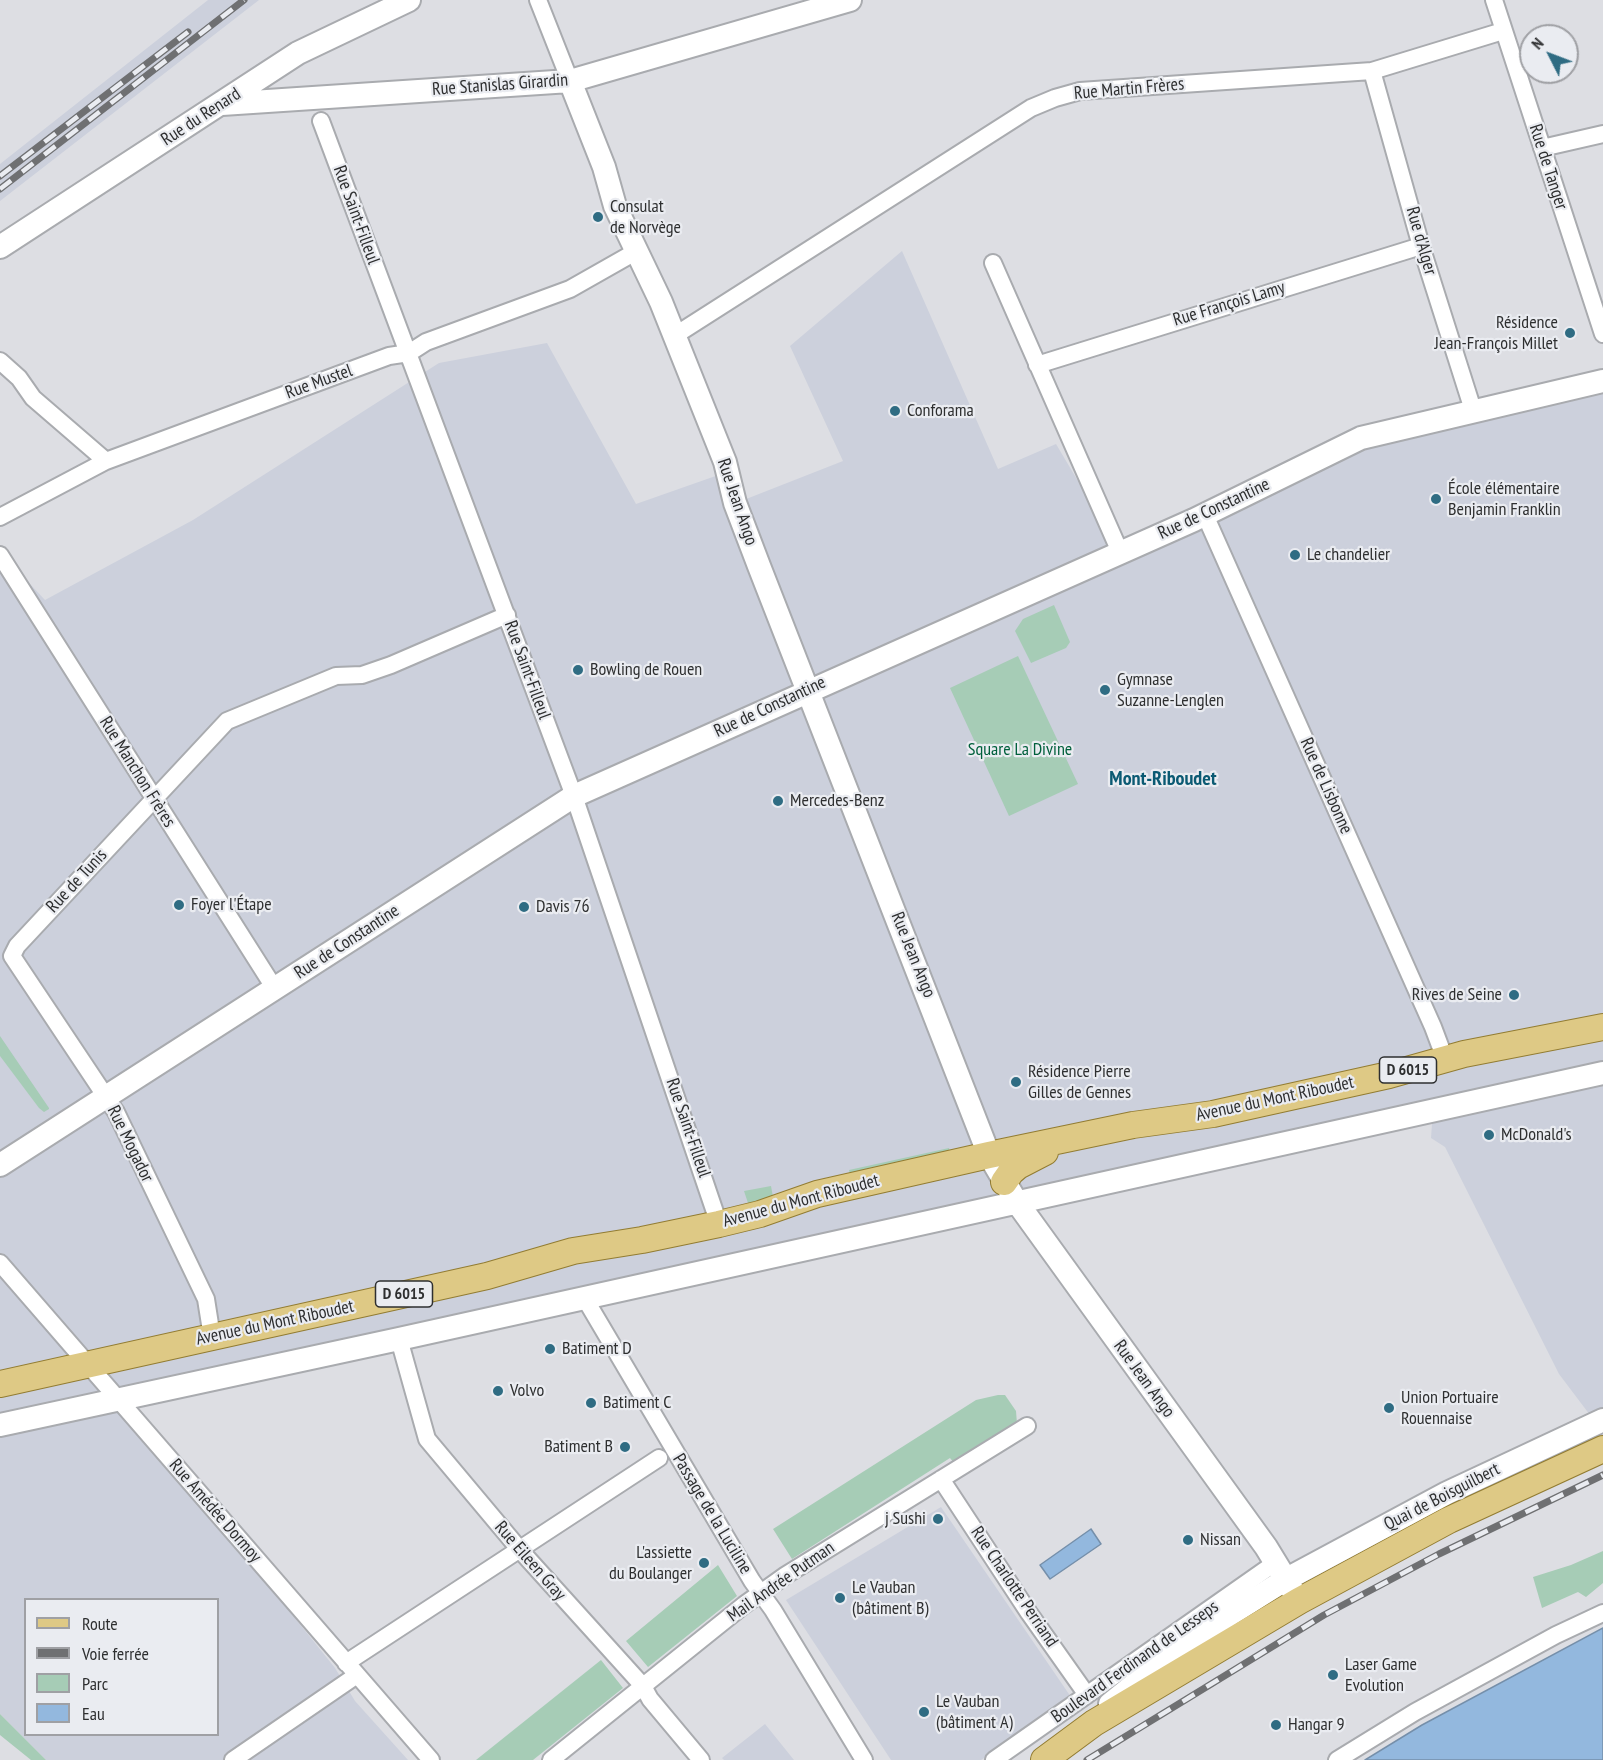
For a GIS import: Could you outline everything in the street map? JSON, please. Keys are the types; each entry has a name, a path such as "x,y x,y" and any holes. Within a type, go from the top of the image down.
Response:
{"main road":[{"name":"Avenue du Mont Riboudet","path":"0,1384 488,1276 573,1251 719,1224 760,1214 817,1194 989,1155 1293,1097 1445,1059 1603,1028"},
{"name":"D 6015","path":"1010,1192 1011,1172 1064,1141"},
{"name":"Quai de Boisguilbert","path":"1286,1581 1449,1520 1603,1449"},
{"name":"Boulevard Ferdinand de Lesseps","path":"1044,1760 1286,1581"}],"street":[{"name":"Rue du Renard","path":"0,247 298,53 409,0"},
{"path":"538,0 570,81"},
{"name":"Rue Stanislas Girardin","path":"222,104 570,81 850,0"},
{"name":"Rue de Tanger","path":"1494,0 1603,334"},
{"name":"Rue Martin Frères","path":"674,336 1031,108 1055,98 1080,91 1372,71 1503,31"},
{"name":"Rue d'Alger","path":"1372,71 1421,246 1473,410"},
{"path":"258,80 282,99"},
{"name":"Rue Jean Ango","path":"570,81 604,167 615,206 674,336 724,462 735,503 989,1155 1010,1192 1286,1581"},
{"name":"Rue Saint-Filleul","path":"321,121 574,796 719,1224"},
{"path":"1542,148 1603,134"},
{"name":"Rue François Lamy","path":"1037,364 1421,246"},
{"name":"Rue Mustel","path":"0,517 106,461 389,356 409,353 426,342 570,289 637,251"},
{"path":"993,263 1120,552"},
{"path":"0,361 19,378 33,398 106,461"},
{"name":"Rue de Constantine","path":"0,1165 574,796 1204,514 1361,438 1603,381"},
{"name":"Rue de Lisbonne","path":"1204,514 1433,1026 1445,1059"},
{"name":"Rue Manchon Frères","path":"0,555 275,989"},
{"path":"154,801 227,721 336,676 362,675 391,665 507,615"},
{"name":"Rue de Tunis","path":"18,965 12,956 17,946 154,801"},
{"name":"Rue Mogador","path":"18,965 107,1097 206,1299 212,1337"},
{"name":"D 6015","path":"0,1425 399,1340 1010,1192 1603,1073"},
{"name":"Rue Amédée Dormoy","path":"0,1263 431,1760"},
{"name":"Passage de la Luciline","path":"584,1297 864,1760"},
{"name":"Rue Eileen Gray","path":"399,1340 427,1439 520,1550 643,1686 650,1699 701,1760"},
{"name":"Quai de Boisguilbert","path":"1286,1581 1447,1493 1603,1420"},
{"name":"Mail Andrée Putman","path":"551,1760 761,1593 1027,1426"},
{"path":"233,1760 352,1669 520,1550 659,1458"},
{"name":"Rue Charlotte Perriand","path":"941,1479 1029,1613 1087,1695"},
{"name":"Boulevard Ferdinand de Lesseps","path":"994,1760 1087,1695 1286,1581"},
{"path":"1337,1760 1425,1706 1557,1635 1603,1613"}],"shaded area":[{"path":"208,0 259,0 0,201 0,164"},
{"path":"902,251 998,469 1056,444 1120,552 1346,440 1603,383 1603,1420 1596,1423 1559,1374 1445,1147 1431,1138 1433,1110 120,1400 335,1668 355,1701 408,1760 46,1760 0,1714 0,552 45,600 193,520 439,363 547,343 636,504 727,472 736,503 843,461 790,346"},
{"path":"941,1507 1073,1700 981,1760 891,1760 786,1600"},
{"path":"765,1724 794,1760 724,1760 722,1758"}],"green space":[{"path":"1054,605 1070,642 1066,648 1031,663 1015,631 1023,619"},
{"name":"Square La Divine","path":"1018,656 1078,784 1009,816 950,688"},
{"path":"0,1036 49,1109 44,1112 39,1108 0,1056"},
{"path":"949,1148 950,1153 850,1175 849,1170"},
{"path":"771,1186 773,1197 748,1203 744,1191"},
{"path":"1005,1395 1016,1411 1017,1424 954,1463 950,1458 792,1559 773,1529 976,1400"},
{"path":"1603,1551 1603,1583 1586,1597 1578,1592 1542,1608 1533,1577 1571,1565"},
{"path":"718,1565 737,1596 648,1667 626,1641"},
{"path":"601,1660 623,1688 533,1760 476,1760"},
{"path":"0,1714 46,1760 31,1760 0,1735"}],"water":[{"path":"1091,1529 1101,1544 1050,1579 1040,1565"},
{"path":"1603,1628 1603,1760 1365,1760 1422,1725"}],"railway":[{"path":"0,189 244,0"},
{"path":"0,176 188,32"},
{"path":"1087,1760 1324,1615 1439,1554 1603,1475"}],"place":[{"name":"Consulat de Norvège","path":"598,217"},
{"name":"Résidence Jean-François Millet","path":"1570,333"},
{"name":"Conforama","path":"895,411"},
{"name":"École élémentaire Benjamin Franklin","path":"1436,499"},
{"name":"Le chandelier","path":"1295,555"},
{"name":"Bowling de Rouen","path":"578,670"},
{"name":"Gymnase Suzanne-Lenglen","path":"1105,690"},
{"name":"Mercedes-Benz","path":"778,801"},
{"name":"Foyer l'Étape","path":"179,905"},
{"name":"Davis 76","path":"524,907"},
{"name":"Rives de Seine","path":"1514,995"},
{"name":"Résidence Pierre Gilles de Gennes","path":"1016,1082"},
{"name":"McDonald's","path":"1489,1135"},
{"name":"Batiment D","path":"550,1349"},
{"name":"Volvo","path":"498,1391"},
{"name":"Batiment C","path":"591,1403"},
{"name":"Union Portuaire Rouennaise","path":"1389,1408"},
{"name":"Batiment B","path":"625,1447"},
{"name":"j Sushi","path":"938,1519"},
{"name":"Nissan","path":"1188,1540"},
{"name":"L'assiette du Boulanger","path":"704,1563"},
{"name":"Le Vauban (bâtiment B)","path":"840,1598"},
{"name":"Laser Game Evolution","path":"1333,1675"},
{"name":"Le Vauban (bâtiment A)","path":"924,1712"},
{"name":"Hangar 9","path":"1276,1725"}],"district":[{"name":"Mont-Riboudet","path":"1163,779"}]}
